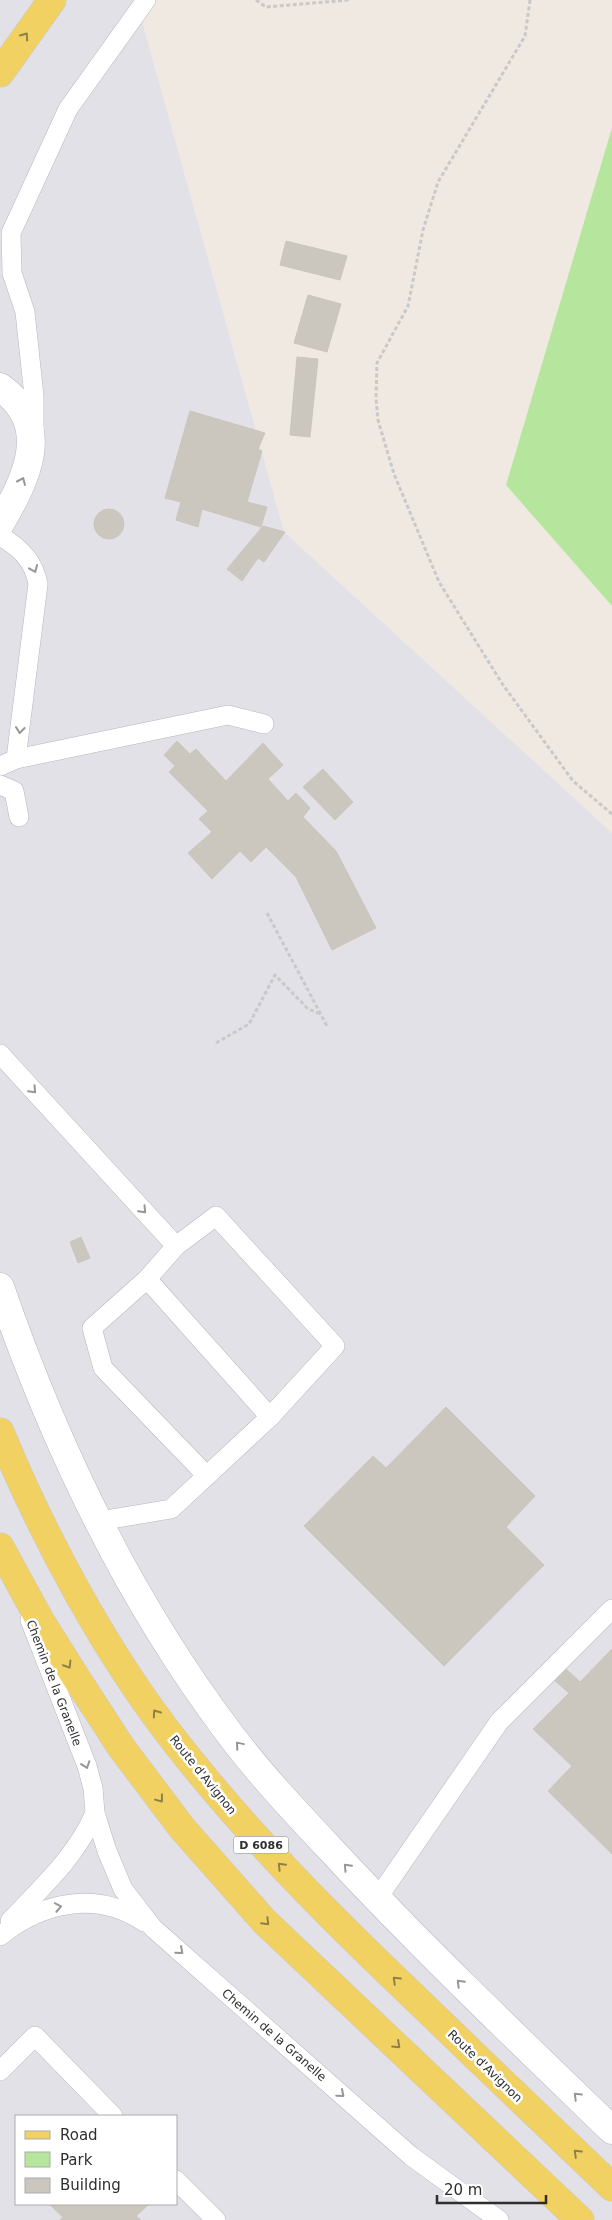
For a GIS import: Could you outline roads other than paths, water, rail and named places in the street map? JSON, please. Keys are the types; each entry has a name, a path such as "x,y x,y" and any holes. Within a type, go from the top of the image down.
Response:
{"main road":[{"path":"0,73 52,0"},
{"name":"Route d'Avignon","path":"0,1432 37,1514 105,1638 175,1742 270,1854 319,1906 612,2187"},
{"path":"2,1552 46,1630 120,1747 213,1865 264,1921 580,2220"}],"street":[{"path":"0,387 14,399 28,424 31,456 21,485 0,524"},
{"path":"0,1287 49,1415 119,1563 152,1620 230,1734 282,1796 377,1898 477,2000 612,2130"}],"lane":[{"path":"31,456 35,424 34,396 26,312 12,273 11,233 68,108 146,0"},
{"path":"0,536 26,556 36,570 38,584 8,762 228,715 264,724"},
{"path":"0,785 14,791 19,817"},
{"path":"0,1054 176,1246"},
{"path":"99,1521 171,1509 207,1476 270,1418 335,1346 216,1216 176,1246 147,1279 92,1328 103,1368 207,1476"},
{"path":"147,1279 270,1418"},
{"name":"Chemin de la Granelle","path":"2,1552 87,1766 95,1813 123,1889 153,1928 411,2156 499,2220"},
{"path":"377,1898 499,1722 612,1608"},
{"path":"0,1931 65,1862 84,1837 95,1813"},
{"path":"0,1936 35,1913 57,1906 81,1904 109,1905 131,1913 153,1928"},
{"path":"0,2071 35,2036 113,2115"},
{"path":"178,2182 216,2220"}]}
